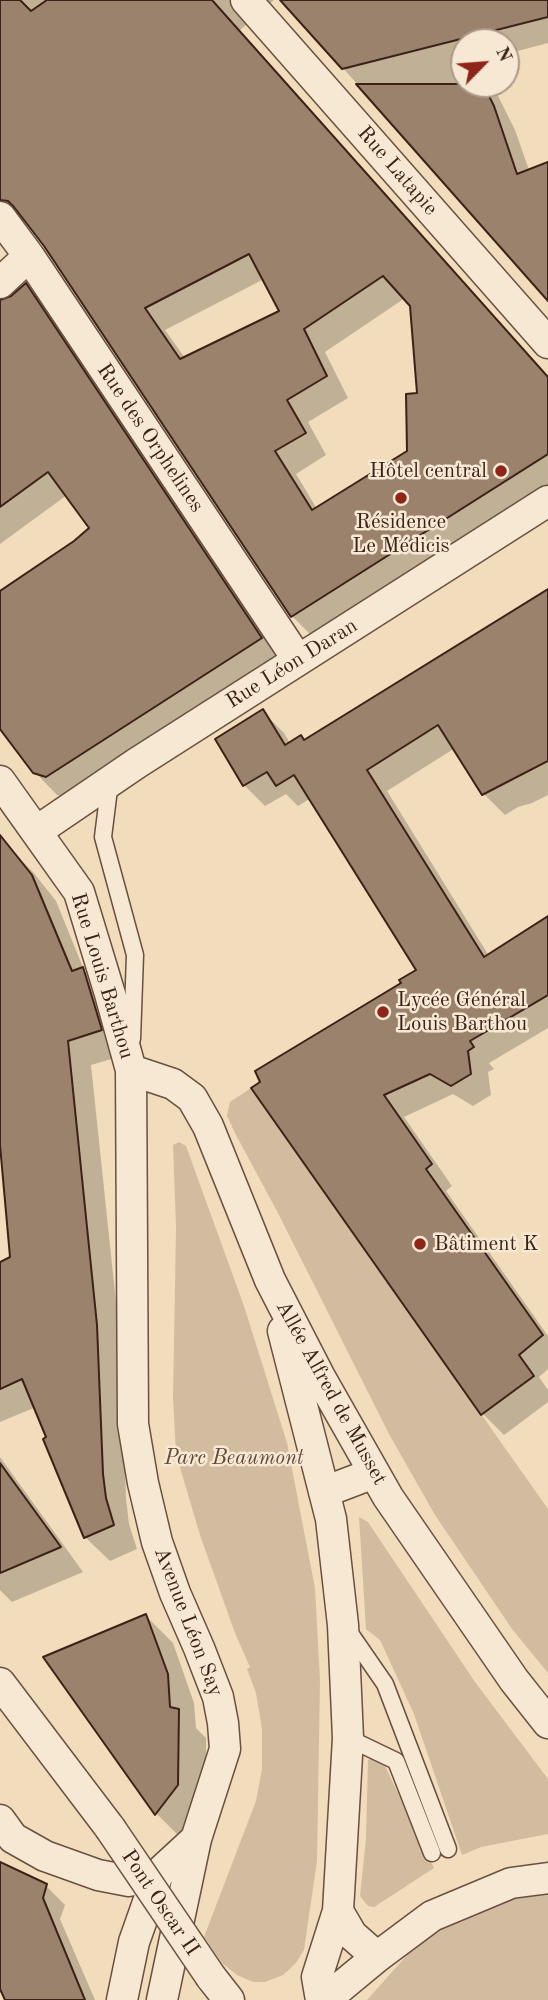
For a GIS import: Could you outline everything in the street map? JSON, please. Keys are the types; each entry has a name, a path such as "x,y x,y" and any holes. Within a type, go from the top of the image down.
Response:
{"street":[{"name":"Rue Latapie","path":"246,0 548,343"},
{"name":"Rue des Orphelines","path":"0,217 29,256 298,660"},
{"path":"0,283 29,256"},
{"name":"Rue Léon Daran","path":"37,831 110,781 548,501"},
{"name":"Rue Louis Barthou","path":"0,781 79,892 131,1070"},
{"name":"Allée Alfred de Musset","path":"131,1070 173,1084 192,1098 208,1126 270,1280 374,1473 514,1680 548,1723"},
{"name":"Avenue Léon Say","path":"131,1070 134,1424 158,1542 175,1593 218,1697 225,1749 196,1839 162,2000"},
{"path":"270,1280 331,1519 343,1625 348,1738 338,1912 317,1977 323,2000 432,1916 511,1883 548,1878"},
{"path":"324,1492 374,1473"},
{"name":"Pont Oscar II","path":"0,1683 110,1828 229,2000"},
{"path":"0,1820 13,1838 45,1856 98,1875 129,1881 158,1874"},
{"path":"122,2000 134,1942 158,1874 196,1839"},
{"path":"338,1912 352,1935 377,1957"}],"lane":[{"name":"Rue Louis Barthou","path":"110,781 103,837 135,955 131,1070"},
{"path":"343,1625 385,1684 440,1851 396,1761 348,1738"}],"green space":[{"path":"251,1088 548,1509 548,1673 512,1629 435,1515 389,1434 236,1135 227,1116 230,1102"},
{"name":"Parc Beaumont","path":"179,1142 186,1146 244,1306 287,1443 315,1588 320,1680 317,1861 304,1950 296,1963 283,1975 265,1982 253,1982 237,1975 222,1963 204,1937 256,1801 262,1769 262,1729 256,1693 247,1669 250,1667 200,1535 176,1454 173,1397 176,1227 173,1145"},
{"path":"359,1517 368,1522 475,1682 548,1779 548,1834 481,1847 462,1855 414,1714 380,1640 366,1629"},
{"path":"373,1757 384,1764 434,1868 374,1907 368,1906 360,1896 366,1838 368,1760"},
{"path":"548,1894 548,2000 367,2000 408,1954 440,1928 511,1898"}],"building":[{"path":"0,0 20,0 31,11 47,0 212,0 548,377 548,454 291,617 44,246 14,207 8,201 0,200","holes":["249,254 279,311 180,359 145,308","383,276 410,306 417,393 406,394 407,451 312,510 275,451 306,433 287,400 327,376 304,329"]},
{"path":"280,0 548,0 548,17 504,28 450,28 450,42 342,69"},
{"path":"356,84 450,84 450,98 490,98 517,174 548,162 548,301"},
{"path":"26,283 262,638 46,777 33,773 0,729 0,591 89,528 48,472 0,507 0,300 11,296"},
{"path":"548,589 548,761 482,795 438,725 367,770 484,957 548,916 548,995 470,1041 474,1047 468,1051 471,1074 451,1086 430,1074 384,1095 432,1164 426,1169 543,1335 519,1355 534,1376 481,1415 251,1088 260,1082 255,1071 401,983 399,980 416,970 294,775 276,786 267,772 243,786 215,739 263,709 285,745 301,735 304,740"},
{"path":"0,835 32,875 72,971 83,967 102,1030 68,1041 97,1325 103,1474 106,1498 114,1525 84,1538 43,1439 46,1437 22,1379 0,1389 0,1262 10,1257 0,1145"},
{"path":"0,1463 61,1547 0,1573"},
{"path":"146,1614 168,1674 170,1707 179,1709 178,1785 155,1815 43,1657"},
{"path":"0,1862 47,1884 43,1898 85,2000 5,2000 0,1989"}],"place":[{"name":"Hôtel central","path":"501,471"},
{"name":"Résidence Le Médicis","path":"401,498"},
{"name":"Lycée Général Louis Barthou","path":"383,1012"},
{"name":"Bâtiment K","path":"420,1244"}]}
